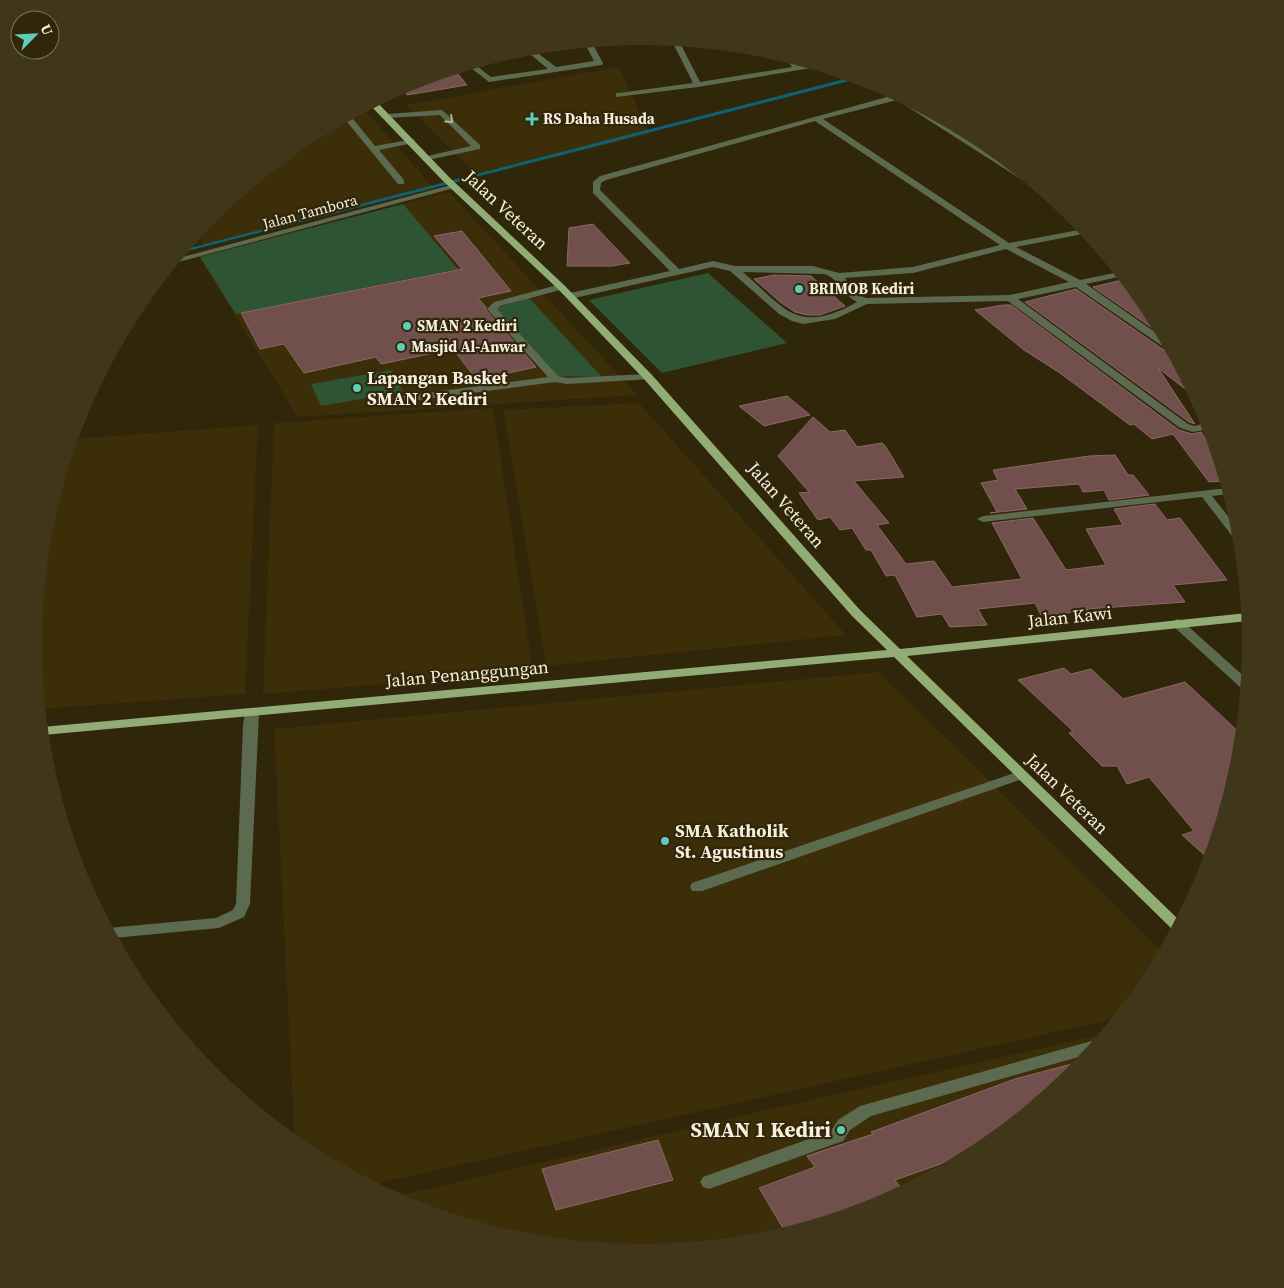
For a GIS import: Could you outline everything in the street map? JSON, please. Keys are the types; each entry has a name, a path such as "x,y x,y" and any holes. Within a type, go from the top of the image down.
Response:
{"main road":[{"name":"Jalan Veteran","path":"377,106 451,184 561,287 648,377 856,613 1173,923"},
{"name":"Jalan Kawi","path":"896,653 1241,618"},
{"name":"Jalan Penanggungan","path":"49,730 896,653"}],"street":[{"path":"678,46 698,84"},
{"path":"475,68 489,80 596,64 600,61 591,47"},
{"path":"535,54 555,70"},
{"path":"794,64 798,69"},
{"path":"619,95 807,68"},
{"path":"676,271 596,191 597,182 890,98"},
{"path":"387,116 440,112 477,147 426,159"},
{"path":"816,118 1007,246 1076,282 1157,338"},
{"path":"350,121 375,148 401,182"},
{"path":"375,148 411,141"},
{"name":"Jalan Tambora","path":"182,259 451,184"},
{"path":"735,269 778,270 802,268 838,276 913,270 1007,246 1078,233"},
{"path":"570,296 676,271 713,264 725,264 735,269 777,308 792,319 800,321 830,317 850,310 865,301"},
{"path":"838,276 854,297 865,301 1010,298 1076,282 1115,275"},
{"path":"555,379 492,308 497,304 561,287"},
{"path":"1010,298 1184,426 1197,430 1201,428"},
{"path":"387,401 555,379 568,381 648,377"},
{"path":"983,519 1222,492"},
{"path":"1204,493 1230,526"},
{"path":"1178,623 1240,681"},
{"path":"117,932 219,923 239,913 243,904 252,713"},
{"path":"697,887 1020,775"},
{"path":"709,1182 837,1136 844,1124 866,1111 1083,1049"}],"shaded area":[{"name":"RS Daha Husada","path":"619,67 650,134 478,176 406,105"},
{"path":"366,112 435,189 205,246 200,239 247,193 277,168 342,125"},
{"name":"SMAN 2 Kediri","path":"449,192 637,395 298,417 198,256"},
{"path":"639,403 846,635 546,666 503,410"},
{"path":"493,408 533,672 263,694 274,423"},
{"path":"258,425 245,694 47,709 42,644 48,566 54,527 63,489 79,438"},
{"name":"SMA Katholik St. Agustinus","path":"879,672 1158,948 1109,1020 379,1183 342,1163 294,1132 274,729"},
{"name":"SMAN 1 Kediri","path":"1095,1036 1066,1068 1007,1120 942,1163 907,1182 835,1212 759,1232 681,1242 642,1244 564,1238 525,1232 487,1223 449,1212 405,1194"}],"green space":[{"path":"403,204 458,269 236,314 200,257"},
{"path":"708,273 787,343 662,373 589,300"},
{"path":"529,298 602,377 555,376 496,308"},
{"name":"Lapangan Basket SMAN 2 Kediri","path":"391,370 403,392 321,406 311,384"}],"building":[{"path":"458,73 467,85 407,95 407,93 413,90"},
{"path":"593,224 630,263 612,266 567,266 569,228"},
{"path":"462,231 511,291 478,298 486,307 486,310 536,367 477,380 453,349 381,364 376,357 304,373 284,344 260,349 241,313 462,269 434,236"},
{"name":"BRIMOB Kediri","path":"774,275 811,276 845,306 820,315 807,315 795,312 780,302 754,279"},
{"path":"1119,281 1150,326 1093,287"},
{"path":"1076,289 1164,350 1184,388 1158,368 1195,424 1189,422 1025,302"},
{"path":"1011,305 1179,430 1192,434 1201,432 1210,451 1219,481 1209,482 1173,434 1152,439 1134,424 1130,425 1060,373 1024,350 975,310"},
{"path":"787,396 810,415 764,426 739,406"},
{"path":"813,417 830,432 845,430 857,447 882,443 886,447 904,477 854,481 889,523 877,525 906,564 934,561 952,587 1022,579 992,523 1033,518 1066,570 1106,565 1086,529 1123,525 1114,509 1155,504 1167,520 1180,518 1227,580 1173,585 1185,602 1087,609 1088,611 1041,615 1035,603 978,609 987,625 950,627 942,614 917,617 895,575 886,576 871,550 866,550 852,528 840,530 830,517 818,520 799,493 809,492 778,456"},
{"path":"1115,455 1128,475 1133,475 1149,495 1109,500 1104,490 1083,492 1079,484 1015,489 1027,509 990,513 997,512 981,483 998,480 993,470 1089,456"},
{"path":"1064,668 1071,674 1091,669 1123,699 1185,682 1235,728 1221,799 1203,854 1182,835 1194,831 1149,777 1127,784 1117,766 1102,766 1069,733 1073,731 1018,680"},
{"path":"1069,1065 1007,1120 975,1142 940,1164 895,1180 899,1186 871,1198 835,1212 782,1227 759,1188 815,1167 807,1156 873,1134 871,1132 1015,1079"},
{"path":"658,1140 673,1180 556,1210 542,1169"}],"waterway":[{"path":"191,250 846,80"}],"place":[{"name":"RS Daha Husada","path":"532,119"},
{"name":"BRIMOB Kediri","path":"799,289"},
{"name":"SMAN 2 Kediri","path":"407,326"},
{"name":"Masjid Al-Anwar","path":"401,347"},
{"name":"Lapangan Basket SMAN 2 Kediri","path":"357,388"},
{"name":"SMA Katholik St. Agustinus","path":"665,841"},
{"name":"SMAN 1 Kediri","path":"841,1130"}]}
